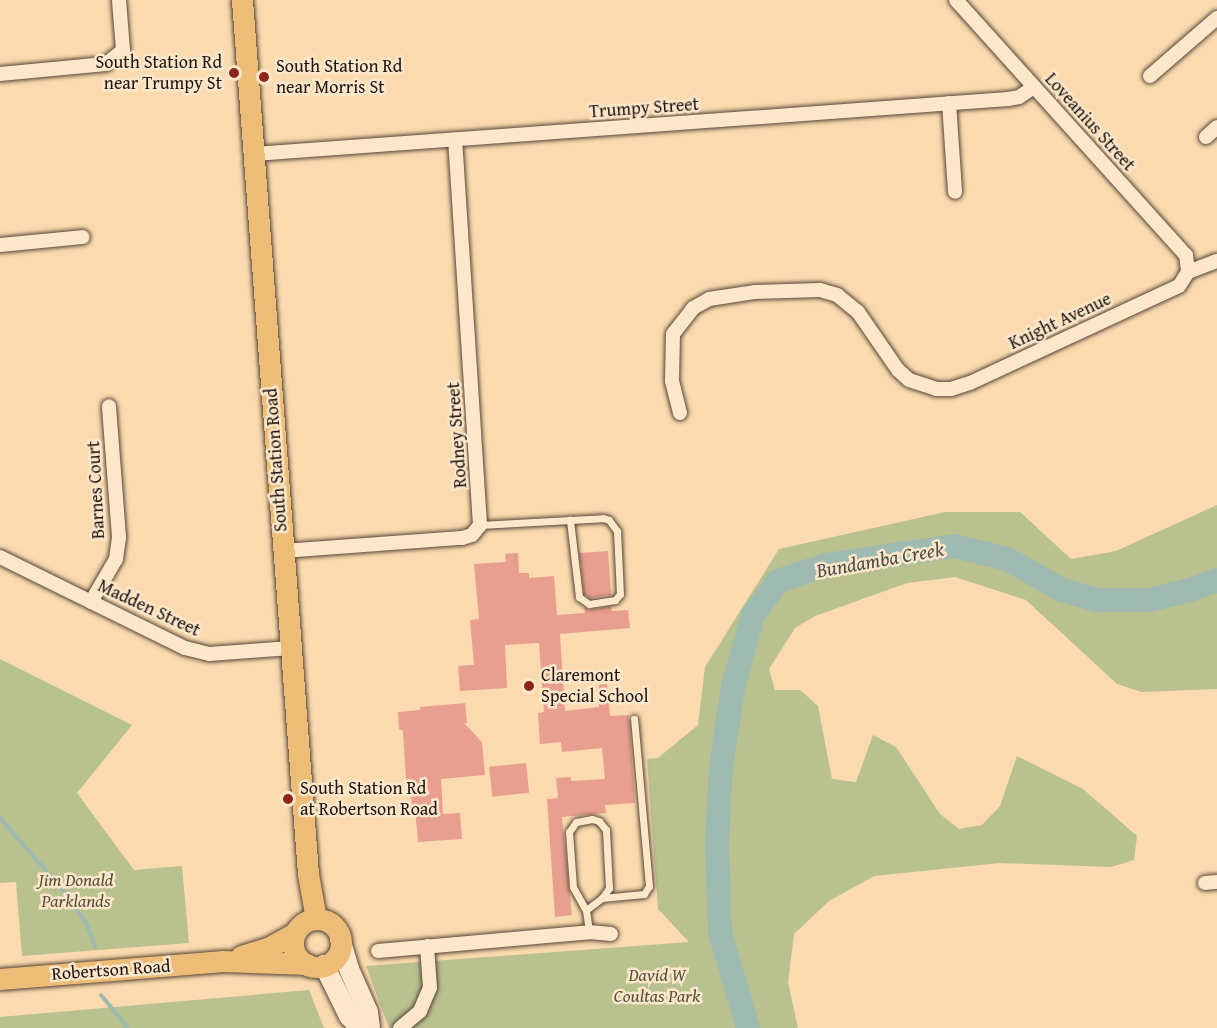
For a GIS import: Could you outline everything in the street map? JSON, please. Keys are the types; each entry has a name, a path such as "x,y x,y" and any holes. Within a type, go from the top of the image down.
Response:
{"main road":[{"name":"South Station Road","path":"242,0 308,874 316,919"},
{"path":"360,1028 349,1016 316,965 296,955 293,947 295,933 300,926 316,919 332,924 368,1012 370,1028"},
{"name":"Robertson Road","path":"223,962 268,948 295,933"},
{"path":"316,965 337,955 340,939"},
{"name":"Robertson Road","path":"0,978 223,962 316,965"}],"street":[{"path":"0,74 106,64 123,50 119,0"},
{"name":"Loveanius Street","path":"956,0 1186,255 1188,272"},
{"path":"1150,76 1217,18"},
{"name":"Trumpy Street","path":"254,154 1019,97 1034,87"},
{"path":"949,103 955,192"},
{"path":"1206,137 1217,127"},
{"name":"Rodney Street","path":"455,140 480,525"},
{"path":"0,245 83,237"},
{"name":"Knight Avenue","path":"680,413 672,381 673,334 693,308 709,299 728,295 820,290 837,295 858,312 898,370 909,380 936,389 970,383 1179,286 1188,272 1217,261"},
{"name":"Barnes Court","path":"91,602 116,559 119,537 109,406"},
{"path":"283,551 462,538 472,535 480,525"},
{"name":"Madden Street","path":"0,556 193,650 209,654 291,648"},
{"path":"378,951 589,932 611,934"},
{"path":"400,1028 420,1011 430,988 427,946"}],"lane":[{"path":"480,525 603,518 613,524 617,531 620,594 615,600 608,603 589,604 579,597 570,520"},
{"path":"602,898 644,894 650,886 634,719"},
{"path":"586,910 602,898 609,888 606,830 599,821 581,820 572,826 569,832 573,887 586,910 589,932"}],"green space":[{"name":"David W Coultas Park","path":"1217,505 1217,689 1141,692 1117,684 1026,600 955,577 907,583 815,616 795,628 769,669 775,690 800,690 818,706 832,779 856,782 873,735 896,747 940,814 959,829 982,825 1000,806 1017,756 1083,789 1137,836 1134,860 1111,867 1000,863 874,876 829,901 794,934 788,982 798,1028 389,1028 366,966 689,942 658,909 647,759 658,758 698,725 705,667 779,549 945,512 1020,512 1071,559 1116,551"},
{"name":"Jim Donald Parklands","path":"0,659 132,725 77,793 134,870 182,866 189,943 22,956 16,882 0,883"},
{"path":"309,990 324,1028 0,1028 0,1017"}],"building":[{"path":"608,551 611,595 590,598 584,594 579,553"},
{"path":"518,553 519,573 529,573 529,578 554,576 557,615 585,613 584,607 590,610 611,606 612,611 628,610 630,628 560,634 565,711 599,707 599,685 607,684 610,716 629,715 635,803 605,805 606,813 562,817 572,915 555,917 547,799 558,798 556,778 571,777 571,781 605,779 602,748 562,752 561,742 540,744 538,713 544,712 539,643 505,645 507,688 460,691 458,666 474,665 470,620 479,619 474,564 506,562 505,554"},
{"path":"465,703 467,723 464,723 482,742 485,775 441,779 443,814 460,813 462,839 418,842 410,779 406,780 403,731 399,729 398,712 420,710 420,707"},
{"path":"526,763 529,793 492,797 489,767"}],"waterway":[{"name":"Bundamba Creek","path":"748,1028 720,933 717,843 721,767 733,687 753,615 778,581 826,565 954,546 1007,559 1062,590 1096,600 1150,600 1190,590 1217,580"},
{"path":"0,818 62,889 86,923 95,947"},
{"path":"101,995 128,1028"}],"place":[{"name":"South Station Rd near Trumpy St","path":"234,73"},
{"name":"South Station Rd near Morris St","path":"264,77"},
{"name":"Claremont Special School","path":"529,686"},
{"name":"South Station Rd at Robertson Road","path":"288,799"}]}
